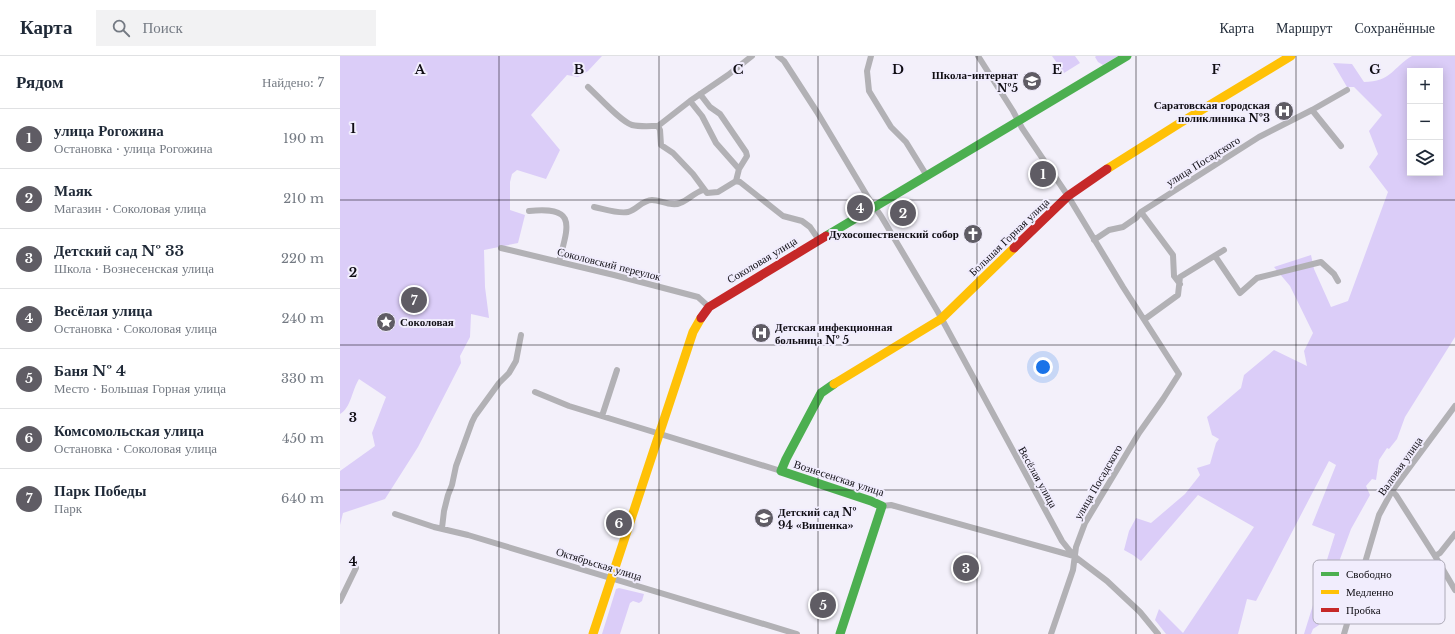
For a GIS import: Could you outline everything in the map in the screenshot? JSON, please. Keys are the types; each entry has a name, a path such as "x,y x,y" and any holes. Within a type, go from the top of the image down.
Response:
{"main road":[{"name":"Соколовая улица","path":"593,634 693,332 699,320 709,307 1018,120 1127,56"},
{"name":"Большая Горная улица","path":"781,471 821,393 845,376 941,319 1077,189 1180,122 1291,56"},
{"name":"Вознесенская улица","path":"781,471 882,506"},
{"path":"840,634 882,506"}],"street":[{"path":"588,87 629,124 658,126 752,56"},
{"name":"Весёлая улица","path":"778,56 784,61 807,96 875,207 941,319 1062,541 1074,556"},
{"path":"871,56 866,71 869,91 891,127 906,142 927,176"},
{"path":"978,56 1145,319 1178,295 1180,277 1224,250"},
{"name":"улица Посадского","path":"1094,240 1109,230 1123,226 1136,218 1142,212 1259,137 1347,90"},
{"path":"658,126 661,145 673,153 693,174 707,193 713,193 723,189 736,181 739,169 747,156 746,152 720,114 710,107 700,94"},
{"path":"690,101 702,116 716,143 739,169"},
{"path":"1312,110 1341,146"},
{"path":"736,181 740,182 782,216 802,221 810,227 819,240"},
{"path":"594,207 627,212 644,202 652,200 676,204 681,203 694,194 704,190"},
{"path":"529,211 542,210 558,212 564,216 567,221 568,229 559,262"},
{"path":"1142,212 1173,255 1174,276 1180,284"},
{"name":"Соколовский переулок","path":"501,248 698,297 709,307"},
{"path":"1215,256 1240,293 1257,278 1321,262 1334,274 1338,281"},
{"name":"улица Посадского","path":"1051,634 1072,570 1074,556 1085,523 1139,433 1179,374 1145,319"},
{"path":"442,528 444,512 456,466 469,435 472,422 475,416 509,373 516,361 521,335"},
{"path":"602,416 617,370"},
{"name":"Вознесенская улица","path":"535,392 569,406 781,471"},
{"name":"Валовая улица","path":"1366,560 1379,515 1392,492 1455,406"},
{"path":"1392,492 1396,495 1437,560"},
{"name":"Вознесенская улица","path":"882,506 891,505 1074,556 1108,581 1140,612 1158,634"},
{"name":"Октябрьская улица","path":"395,514 797,634"},
{"path":"1435,556 1440,553 1455,534"},
{"path":"340,601 356,568"},
{"path":"1445,573 1455,590"},
{"name":"Валовая улица","path":"1344,634 1347,624"}],"shaded area":[{"path":"340,56 602,56 588,71 578,77 567,75 531,115 560,150 546,179 517,170 512,174 510,182 510,210 525,215 518,243 484,250 485,287 489,318 471,314 470,337 460,356 461,363 418,447 385,499 343,513 340,525 340,471 375,446 372,433 386,397 359,379 347,408 340,414"},
{"path":"1052,56 1075,56 1080,63 1064,73"},
{"path":"1118,56 1103,65 1098,62 1095,57"},
{"path":"1412,56 1455,56 1455,337 1405,417 1397,439 1389,449 1387,448 1379,460 1376,480 1372,479 1366,486 1370,495 1351,529 1340,560 1327,560 1335,534 1312,525 1336,465 1329,461 1256,601 1247,599 1238,634 1166,634 1155,620 1159,609 1183,633 1254,527 1198,495 1141,561 1124,550 1129,531 1136,518 1151,523 1185,494 1200,475 1197,468 1210,464 1216,443 1219,439 1212,435 1207,417 1241,388 1244,375 1274,350 1307,366 1304,351 1313,333 1290,286 1274,267 1311,255 1314,269 1331,307 1348,301 1388,192 1369,167 1378,154 1369,131 1382,115 1354,87 1347,87 1333,63 1352,64 1364,82 1386,77"},
{"path":"619,588 644,594 642,601 639,603 633,601 630,603 620,634 602,634 616,589"},
{"path":"1313,605 1313,624 1319,624 1313,629 1311,634 1304,634"}],"traffic: fast":[{"path":"826,236 1127,56"},
{"path":"834,384 821,393 781,471 882,506 840,634"}],"traffic: slow":[{"path":"1107,169 1291,56"},
{"path":"834,384 941,319 1014,248"},
{"path":"593,634 693,332 701,318"}],"traffic: jam":[{"path":"1014,248 1068,196 1107,169"},
{"path":"701,318 709,307 826,236"}],"place":[{"name":"Школа-интернат №5","path":"1032,81"},
{"name":"Саратовская городская поликлиника №3","path":"1284,111"},
{"name":"улица Рогожина","path":"1043,174"},
{"name":"Весёлая улица","path":"860,208"},
{"name":"Маяк","path":"903,213"},
{"name":"Духосошественский собор","path":"973,234"},
{"name":"Парк Победы","path":"414,300"},
{"name":"Соколовая","path":"386,322"},
{"name":"Детская инфекционная больница № 5","path":"761,333"},
{"name":"Детский сад № 94 «Вишенка»","path":"764,518"},
{"name":"Комсомольская улица","path":"619,523"},
{"name":"Детский сад № 33","path":"966,568"},
{"name":"Баня № 4","path":"823,605"}]}
